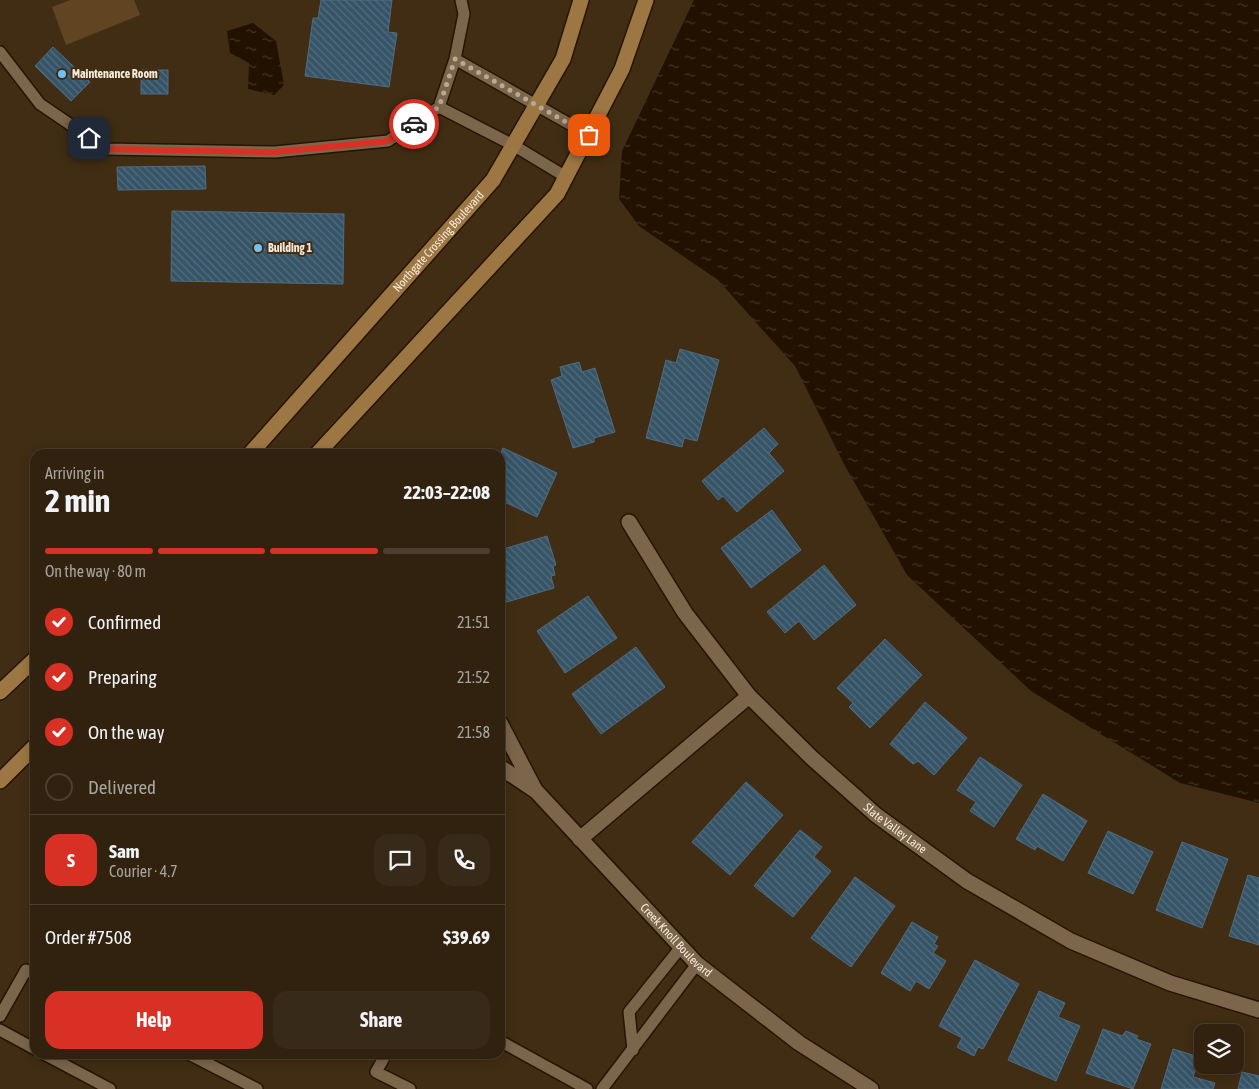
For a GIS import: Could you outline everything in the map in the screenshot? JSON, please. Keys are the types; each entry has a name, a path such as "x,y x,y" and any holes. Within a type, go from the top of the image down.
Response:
{"street":[{"name":"Northgate Crossing Boulevard","path":"254,449 493,180 563,59 581,0"},
{"path":"322,449 557,194 622,69 646,0"},
{"name":"Slate Valley Lane","path":"629,522 685,613 749,696 812,758 876,815 967,881 1072,941 1170,983 1259,1010"},
{"path":"0,692 30,664"},
{"path":"580,838 749,696"},
{"path":"505,732 536,791"},
{"path":"0,781 30,751"},
{"name":"Creek Knoll Boulevard","path":"505,769 536,791 697,964 799,1043 871,1089"}],"lane":[{"path":"0,52 40,104 106,149 275,152 388,141 439,107 455,59 464,14 461,0"},
{"path":"455,59 589,135"},
{"path":"439,107 513,145 566,177"},
{"path":"633,1050 628,1012 681,947"},
{"path":"602,1089 697,964"},
{"path":"0,1016 26,970 30,972"},
{"path":"0,1030 30,1046"},
{"path":"505,1044 571,1085 588,1089"},
{"path":"53,1059 110,1089"},
{"path":"198,1059 257,1089"},
{"path":"383,1059 376,1072 410,1089"}],"shaded area":[{"path":"70,0 134,0 140,15 66,45 52,7"}],"water":[{"path":"694,0 1259,0 1259,803 1180,783 1031,691 907,575 845,466 795,366 718,280 639,226 619,199 622,151"},
{"path":"253,23 276,41 284,85 274,95 248,89 249,63 230,53 227,31"}],"building":[{"path":"321,0 392,0 388,32 397,33 389,87 305,76 313,18 318,18"},
{"name":"Maintenance Room","path":"53,47 90,82 71,101 35,66"},
{"path":"141,70 168,70 168,94 141,94"},
{"path":"205,166 206,189 118,190 117,167"},
{"name":"Building 1","path":"172,211 344,214 343,284 171,281"},
{"path":"680,349 719,360 697,441 684,438 682,447 646,438 666,360 676,363"},
{"path":"579,362 582,372 595,368 615,432 594,438 594,442 573,448 551,380 562,376 560,367"},
{"path":"764,428 778,444 769,453 784,471 737,512 723,496 718,500 702,481"},
{"path":"503,448 557,473 537,517 505,502 505,449"},
{"path":"772,510 801,550 751,588 721,548"},
{"path":"547,536 556,565 553,566 555,575 551,576 554,588 505,603 505,549"},
{"path":"824,565 856,605 814,640 799,621 785,633 767,612"},
{"path":"588,596 617,638 565,673 537,631"},
{"path":"885,639 922,675 870,728 849,707 853,703 837,688"},
{"path":"636,647 665,687 601,734 572,694"},
{"path":"925,702 967,738 934,775 918,761 913,764 890,744"},
{"path":"980,757 1022,785 994,827 970,811 976,802 957,790"},
{"path":"746,782 783,815 730,875 692,842"},
{"path":"1043,794 1087,821 1063,861 1037,846 1035,850 1016,839"},
{"path":"800,830 822,847 814,857 831,871 793,917 754,886"},
{"path":"1108,831 1153,852 1133,894 1088,873"},
{"path":"1182,842 1228,859 1202,928 1156,910"},
{"path":"1248,875 1259,878 1259,945 1229,936"},
{"path":"855,877 895,906 851,967 811,938"},
{"path":"912,922 938,937 934,944 938,946 933,953 946,961 929,989 916,981 910,991 881,973"},
{"path":"975,960 1019,984 983,1049 978,1047 974,1056 957,1047 962,1038 939,1026"},
{"path":"1039,991 1065,1003 1058,1017 1080,1026 1056,1081 1008,1060"},
{"path":"1103,1029 1122,1036 1126,1031 1138,1036 1136,1039 1151,1044 1133,1089 1086,1073"},
{"path":"1173,1049 1194,1055 1193,1077 1215,1083 1213,1089 1161,1089"},
{"path":"1244,1072 1259,1076 1259,1089 1238,1089 1242,1074"}],"way so far":[{"path":"414,124 439,107 455,59 589,135"}],"place":[{"name":"Maintenance Room","path":"62,74"},
{"name":"Building 1","path":"258,248"}],"route":[{"path":"89,138 106,149 275,152 388,141 414,124"}]}
